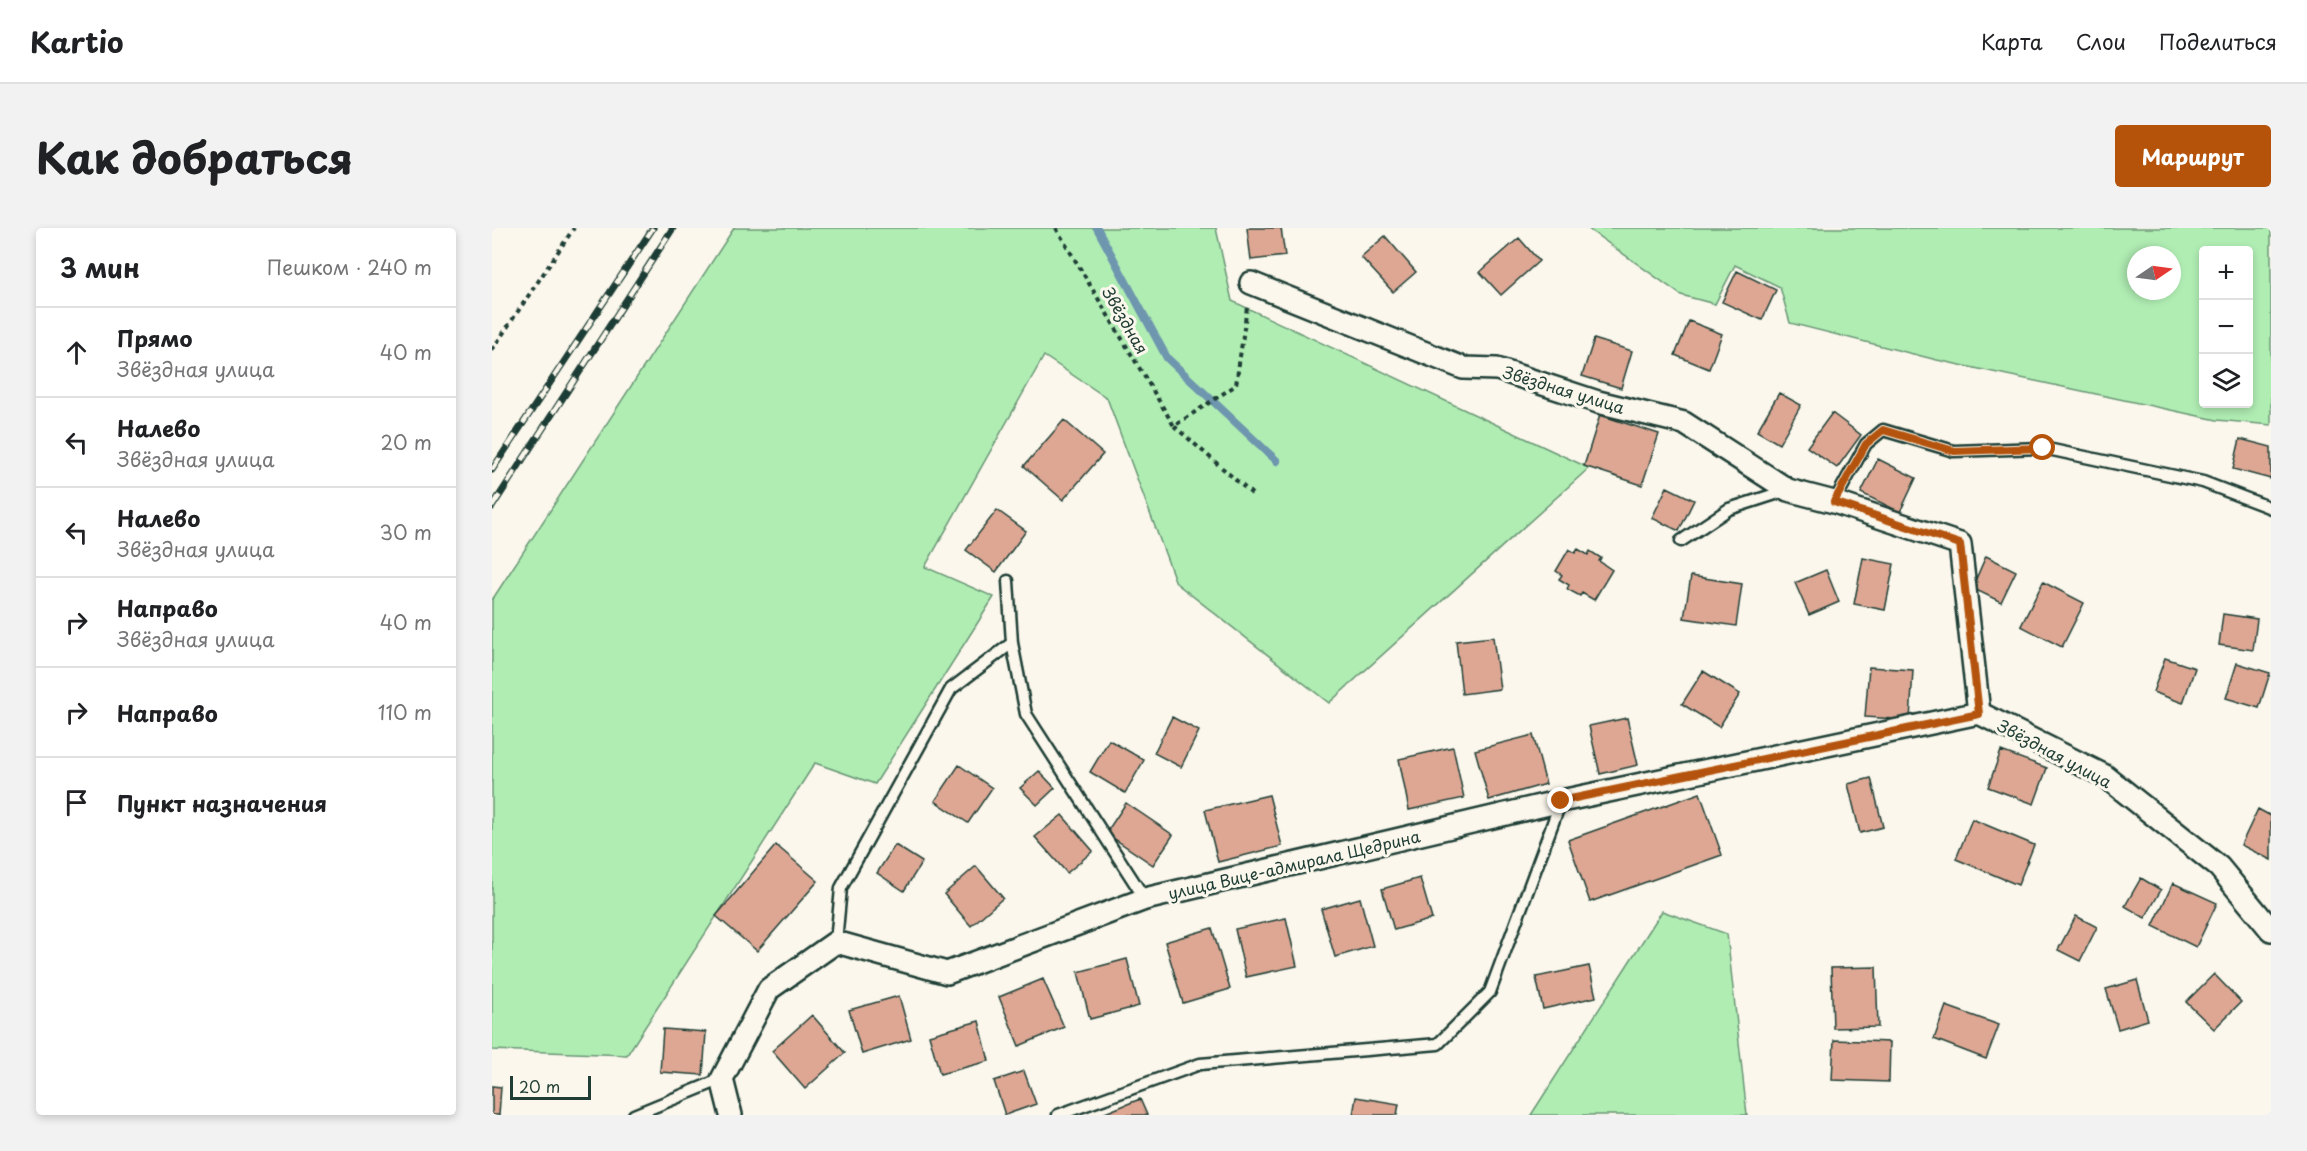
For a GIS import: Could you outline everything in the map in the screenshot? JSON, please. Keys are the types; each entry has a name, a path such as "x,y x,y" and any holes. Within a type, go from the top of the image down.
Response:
{"street":[{"name":"Звёздная улица","path":"1251,283 1463,368 1497,369 1598,402 1684,423 1788,490 1834,502 1960,544 1979,714 2105,776 2219,867 2271,930"},
{"name":"улица Вице-адмирала Щедрина","path":"836,942 947,974 1144,899 1561,801 1979,714"},
{"path":"731,1115 722,1079 769,990 836,942"}],"lane":[{"path":"1834,502 1866,444 1883,430 1954,451 2043,448 2203,482 2271,508"},
{"path":"1681,541 1729,509 1788,490"},
{"path":"1008,581 1012,643 1026,714 1144,899"},
{"path":"836,942 841,888 951,689 1012,643"},
{"path":"1058,1115 1200,1064 1438,1044 1490,992 1561,801"},
{"path":"634,1115 722,1079"}],"path":[{"path":"492,350 574,228"},
{"name":"Звёздная","path":"1056,228 1174,426 1252,494"},
{"path":"1174,426 1236,385 1251,283"}],"green space":[{"path":"734,228 1216,228 1232,301 1589,468 1329,703 1176,583 1107,398 1044,356 925,567 994,597 875,784 815,763 627,1055 492,1050 492,600"},
{"path":"1587,228 2271,228 2271,425 2217,420 1937,360 1790,323 1780,287 1735,265 1715,304 1681,295"},
{"path":"1662,911 1727,934 1747,1115 1531,1115"}],"building":[{"path":"1247,228 1281,228 1285,256 1251,260"},
{"path":"1385,236 1416,272 1393,292 1361,257"},
{"path":"1519,238 1539,261 1501,295 1480,272"},
{"path":"1737,271 1776,290 1762,320 1722,302"},
{"path":"1689,321 1722,334 1709,369 1675,355"},
{"path":"1594,339 1632,351 1621,388 1582,376"},
{"path":"1779,393 1801,405 1779,444 1757,431"},
{"path":"1832,413 1861,435 1837,468 1807,447"},
{"path":"1600,415 1659,434 1642,485 1584,466"},
{"path":"1064,420 1103,454 1063,500 1024,466"},
{"path":"2240,439 2271,447 2271,479 2233,469"},
{"path":"1878,459 1916,478 1900,512 1861,493"},
{"path":"1667,487 1694,500 1679,531 1652,518"},
{"path":"997,510 1026,531 996,572 966,550"},
{"path":"1569,549 1575,553 1578,549 1588,555 1590,551 1601,558 1599,561 1612,570 1594,600 1582,593 1580,596 1567,589 1569,585 1559,579 1562,575 1556,571"},
{"path":"1986,556 2016,571 2001,602 1972,588"},
{"path":"1863,558 1894,564 1885,610 1854,604"},
{"path":"1826,570 1839,602 1809,615 1795,583"},
{"path":"1691,576 1742,584 1736,626 1684,618"},
{"path":"2043,582 2084,603 2062,647 2021,626"},
{"path":"2223,614 2257,619 2253,650 2219,645"},
{"path":"1493,637 1500,689 1462,694 1456,641"},
{"path":"2165,658 2195,668 2183,703 2153,692"},
{"path":"2237,663 2270,673 2259,708 2226,698"},
{"path":"1869,667 1913,670 1910,720 1865,717"},
{"path":"1703,671 1740,694 1719,727 1682,704"},
{"path":"1172,717 1199,731 1181,767 1154,753"},
{"path":"1627,718 1638,765 1600,774 1589,726"},
{"path":"1533,735 1546,784 1489,800 1475,750"},
{"path":"1109,740 1144,760 1125,793 1090,772"},
{"path":"1453,747 1464,798 1409,810 1399,759"},
{"path":"2001,751 2047,768 2034,804 1988,787"},
{"path":"959,765 992,788 968,823 935,801"},
{"path":"1039,771 1055,788 1037,805 1020,788"},
{"path":"1871,778 1883,827 1860,833 1848,784"},
{"path":"1700,793 1722,855 1590,902 1568,840"},
{"path":"1269,795 1282,846 1218,862 1205,810"},
{"path":"1126,803 1173,835 1153,865 1106,833"},
{"path":"2258,809 2271,816 2271,860 2241,845"},
{"path":"1062,815 1093,851 1067,873 1035,837"},
{"path":"1972,819 2034,845 2018,885 1956,859"},
{"path":"776,845 818,881 757,951 716,916"},
{"path":"895,845 922,862 904,891 877,873"},
{"path":"976,866 1003,898 971,926 944,894"},
{"path":"1420,878 1432,919 1394,930 1382,889"},
{"path":"2141,878 2161,890 2145,918 2125,906"},
{"path":"2173,883 2217,903 2196,947 2153,926"},
{"path":"1360,898 1373,946 1335,957 1321,909"},
{"path":"2076,916 2097,927 2080,961 2058,950"},
{"path":"1286,918 1297,966 1246,977 1235,929"},
{"path":"1212,928 1230,989 1183,1003 1165,942"},
{"path":"1127,959 1139,1006 1090,1019 1078,972"},
{"path":"1589,966 1596,997 1543,1009 1536,977"},
{"path":"1876,967 1878,1027 1833,1028 1831,968"},
{"path":"2214,974 2241,1002 2214,1029 2186,1002"},
{"path":"1043,979 1064,1027 1019,1046 999,997"},
{"path":"2137,980 2148,1020 2118,1029 2106,989"},
{"path":"899,996 911,1039 862,1054 849,1010"},
{"path":"1946,1006 1999,1025 1986,1059 1934,1039"},
{"path":"812,1015 845,1053 805,1089 772,1051"},
{"path":"979,1021 989,1061 940,1074 929,1035"},
{"path":"663,1029 706,1032 703,1075 660,1072"},
{"path":"1834,1040 1890,1042 1889,1082 1832,1080"},
{"path":"1024,1071 1036,1104 1005,1115 994,1081"},
{"path":"492,1086 501,1087 499,1115 492,1115"},
{"path":"1356,1097 1399,1104 1397,1115 1353,1115"},
{"path":"1140,1099 1147,1115 1100,1115"}],"waterway":[{"path":"1097,228 1167,358 1277,461"}],"railway":[{"path":"492,470 653,228"},
{"path":"492,507 673,228"}],"route":[{"path":"1561,801 1979,714 1960,544 1834,502 1866,444 1883,430 1954,451 2043,448"}]}
